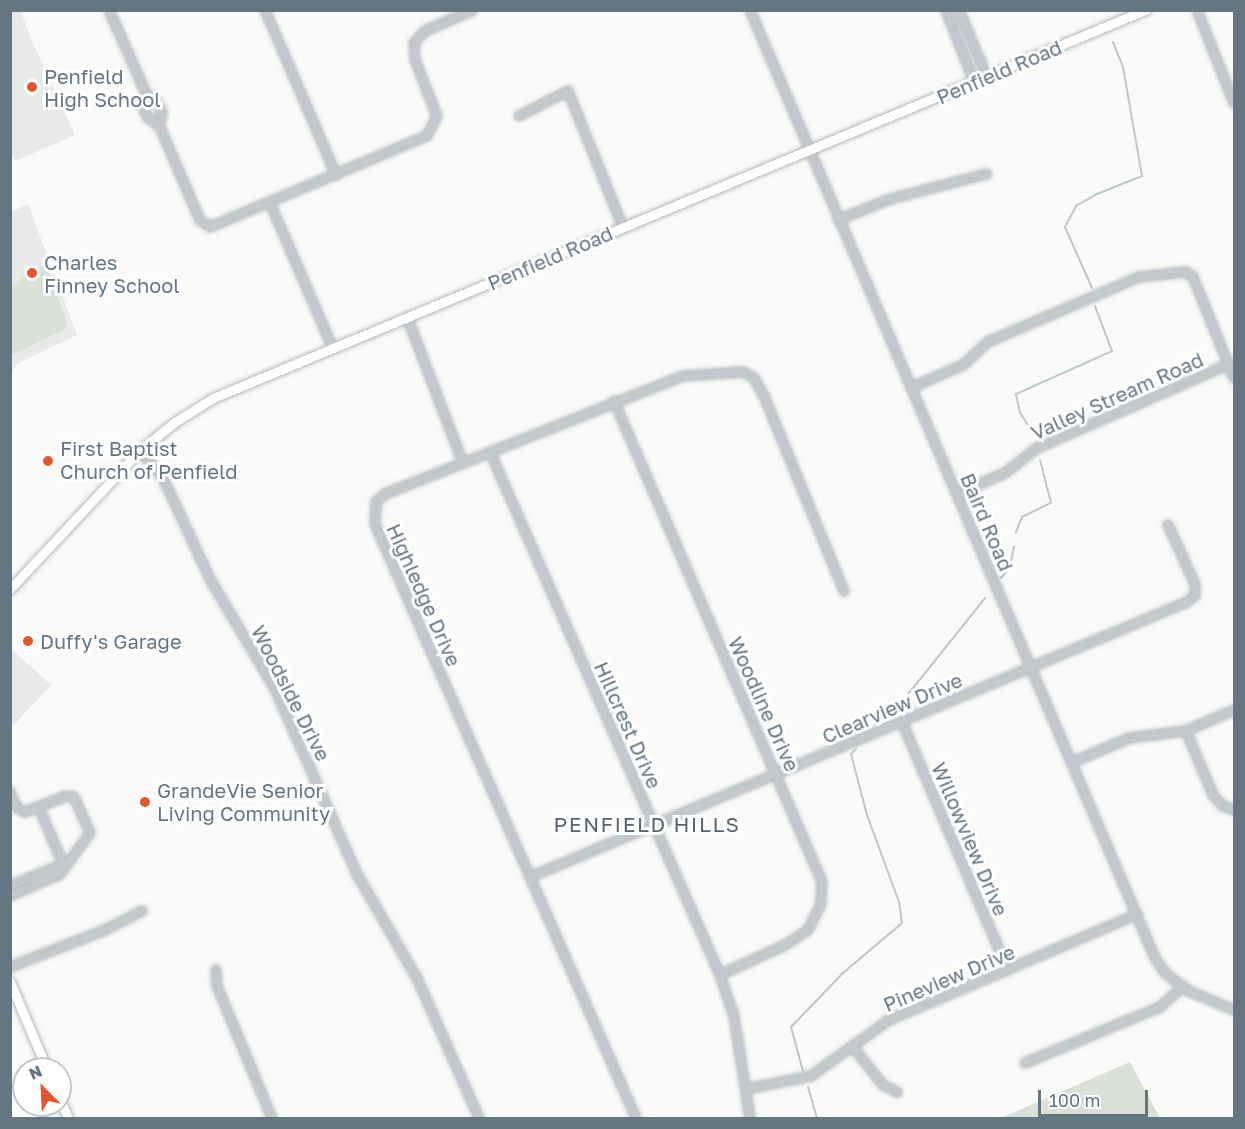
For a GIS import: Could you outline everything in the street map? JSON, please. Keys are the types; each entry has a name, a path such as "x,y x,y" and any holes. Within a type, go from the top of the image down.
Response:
{"main road":[{"name":"Penfield Road","path":"10,589 140,450 175,422 213,398 332,346 809,153 1145,10"},
{"path":"10,982 42,1057"}],"street":[{"path":"109,10 146,93 157,102 162,113 159,125"},
{"path":"265,10 336,175"},
{"path":"146,93 143,107 148,118 159,125 203,225 210,227 430,133 436,121 436,111 415,60 414,43 424,31 473,10"},
{"name":"Baird Road","path":"750,10 809,153 1073,762 1155,958 1182,987 1214,1004 1234,1010"},
{"path":"946,10 974,82"},
{"path":"959,10 987,77"},
{"path":"1197,10 1234,103"},
{"path":"519,116 568,91 623,228"},
{"path":"838,220 890,199 987,174"},
{"path":"270,203 332,346"},
{"path":"911,388 963,365 988,342 1139,277 1191,274 1234,378"},
{"path":"407,317 463,463"},
{"name":"Valley Stream Road","path":"957,495 1005,473 1037,448 1229,364"},
{"name":"Highledge Drive","path":"636,1119 373,515 376,502 385,494 614,401 683,376 737,371 751,375 764,396 844,591"},
{"name":"Woodline Drive","path":"614,401 820,870 821,904 802,935 720,975"},
{"name":"Woodside Drive","path":"140,450 164,480 211,580 268,675 358,876 417,978 479,1119"},
{"name":"Hillcrest Drive","path":"490,452 720,975 734,1016 750,1119"},
{"name":"Clearview Drive","path":"530,877 1192,599 1195,584 1168,525"},
{"path":"1073,762 1129,738 1186,731 1234,710"},
{"name":"Willowview Drive","path":"902,722 1008,970"},
{"path":"1186,731 1213,795 1223,806 1234,810"},
{"path":"10,792 21,811 74,797 89,831 78,851 63,867 60,874 10,896"},
{"path":"39,808 63,867"},
{"path":"10,886 56,867 63,867"},
{"path":"10,967 105,930 142,911"},
{"name":"Pineview Drive","path":"746,1089 811,1076 889,1020 1137,914"},
{"path":"216,970 217,986 272,1119"},
{"path":"1025,1064 1160,1007 1182,987"},
{"path":"852,1047 883,1085 897,1092"}],"shaded area":[{"name":"Penfield High School","path":"10,11 27,11 22,14 31,39 75,135 15,161 10,150"},
{"name":"Charles Finney School","path":"28,204 77,335 17,364 11,373 11,212"},
{"path":"45,263 67,323 65,329 11,355 11,286"},
{"path":"10,648 51,685 11,728 10,728"},
{"path":"1130,1062 1160,1118 1001,1118"}],"waterway":[{"path":"1092,288 1065,227 1076,206 1097,194 1142,176 1123,67 1113,42"},
{"path":"1034,435 1020,413 1016,394 1112,351 1095,306"},
{"path":"1016,532 1022,517 1051,503 1040,460"},
{"path":"1001,578 1010,567 1014,546"},
{"path":"885,723 985,598"},
{"path":"803,1071 791,1027 843,973 902,923 899,902 867,815 851,754 856,749"},
{"path":"808,1087 817,1118"}],"place":[{"name":"Penfield High School","path":"32,87"},
{"name":"Charles Finney School","path":"32,273"},
{"name":"First Baptist Church of Penfield","path":"48,461"},
{"name":"Duffy's Garage","path":"28,641"},
{"name":"GrandeVie Senior Living Community","path":"145,802"}],"district":[{"name":"PENFIELD HILLS","path":"647,824"}]}
